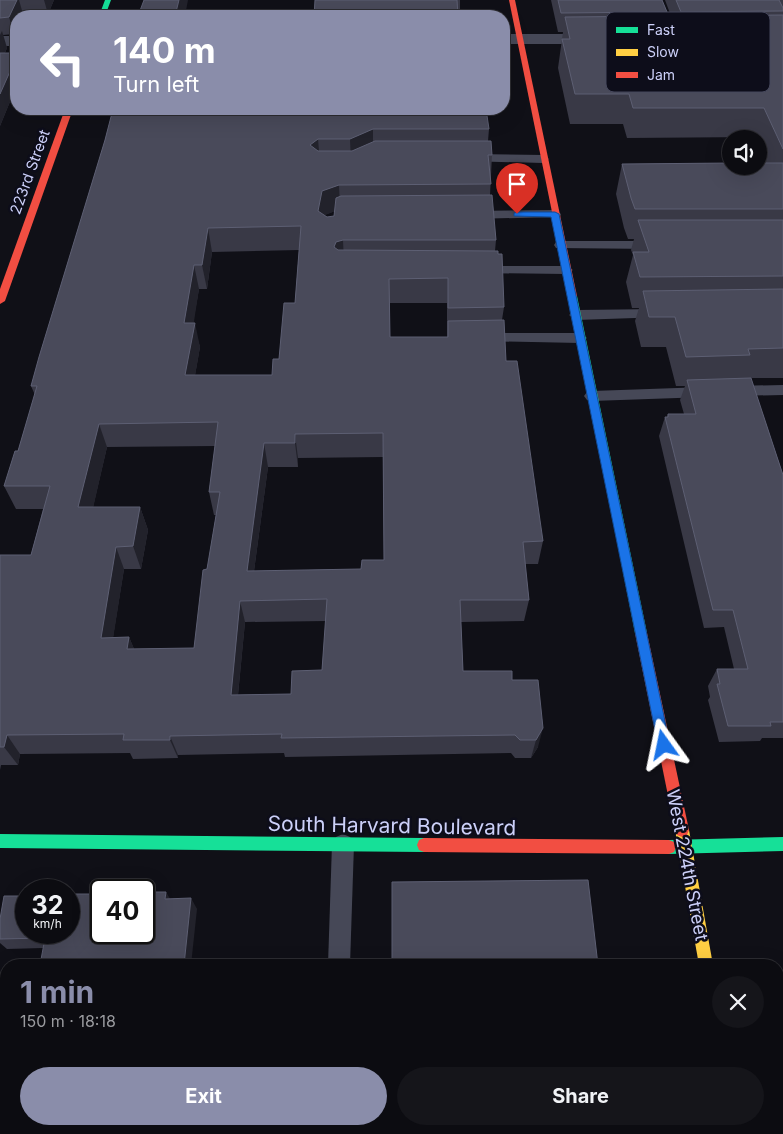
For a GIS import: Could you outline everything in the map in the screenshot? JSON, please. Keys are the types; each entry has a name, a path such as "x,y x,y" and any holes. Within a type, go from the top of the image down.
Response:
{"street":[{"name":"West 224th Street","path":"512,0 511,39 543,159 555,214 685,847 705,959"},
{"path":"511,39 606,38"},
{"name":"223rd Street","path":"0,301 67,115"},
{"name":"South Harvard Boulevard","path":"0,841 685,847 783,844"}],"lane":[{"path":"455,158 543,159"},
{"path":"456,215 555,214"},
{"path":"561,246 669,246"},
{"path":"463,270 566,270"},
{"path":"576,316 673,314"},
{"path":"465,338 580,338"},
{"path":"592,396 783,390"},
{"path":"339,959 343,844"}],"building":[{"path":"0,0 17,0 12,10 10,10 9,17 0,18"},
{"path":"144,0 179,0 176,10 140,10"},
{"path":"315,0 457,0 458,10 314,10"},
{"path":"558,0 662,0 667,12 606,12 561,13"},
{"path":"676,0 779,0 783,11 681,12"},
{"path":"770,15 783,15 783,149 764,108 633,108 629,94 575,94 562,39 570,39 565,17 606,17 606,92 770,92"},
{"path":"0,53 10,53 10,72 0,94"},
{"path":"111,115 487,115 489,129 373,129 350,139 318,139 310,145 318,151 352,151 375,141 491,141 492,155 488,155 491,184 339,185 322,191 318,211 327,217 334,216 336,198 341,196 492,195 496,240 343,240 336,242 334,247 338,250 498,251 498,254 502,254 504,307 448,308 448,278 389,279 390,337 448,337 448,321 504,320 506,361 517,361 543,541 523,542 529,600 460,600 463,671 512,671 512,680 538,680 543,728 536,740 520,740 515,735 281,738 282,734 170,736 170,740 123,740 124,734 7,735 4,747 0,747 0,555 31,555 50,486 4,486 15,451 18,451 37,386 31,386","holes":["301,226 295,303 284,303 279,359 273,359 272,375 185,375 195,323 184,323 194,265 202,265 208,228","218,422 209,492 220,492 207,569 203,570 194,648 127,649 129,637 101,638 116,547 133,546 140,507 78,507 99,424","383,433 384,560 362,560 361,569 247,571 264,443 295,443 295,434","327,599 322,670 292,671 291,694 231,695 240,601"]},
{"path":"722,163 722,175 767,175 767,163 783,163 783,209 635,209 622,164"},
{"path":"638,220 783,220 783,276 640,277 633,252 649,252"},
{"path":"783,289 783,348 748,349 750,355 686,357 675,317 649,317 643,291"},
{"path":"751,378 783,475 783,722 770,722 771,726 728,726 717,684 720,684 717,669 748,669 733,610 713,610 665,417 668,417 668,414 696,414 687,380"},
{"path":"588,880 597,959 392,959 392,882"},
{"path":"155,892 166,892 165,899 191,898 185,959 41,959 44,944 80,944 80,894 90,894 90,944 155,944"},
{"path":"4,896 15,896 15,939 0,939 0,919"}],"traffic: fast":[{"path":"104,10 108,0"},
{"path":"573,296 641,633"},
{"path":"0,841 424,845"},
{"path":"669,847 783,844"}],"traffic: slow":[{"path":"682,830 705,959"}],"traffic: jam":[{"path":"512,0 573,296"},
{"path":"0,301 67,115"},
{"path":"641,633 682,830"},
{"path":"424,845 669,847"}],"route":[{"path":"517,214 555,214 664,745"}]}
